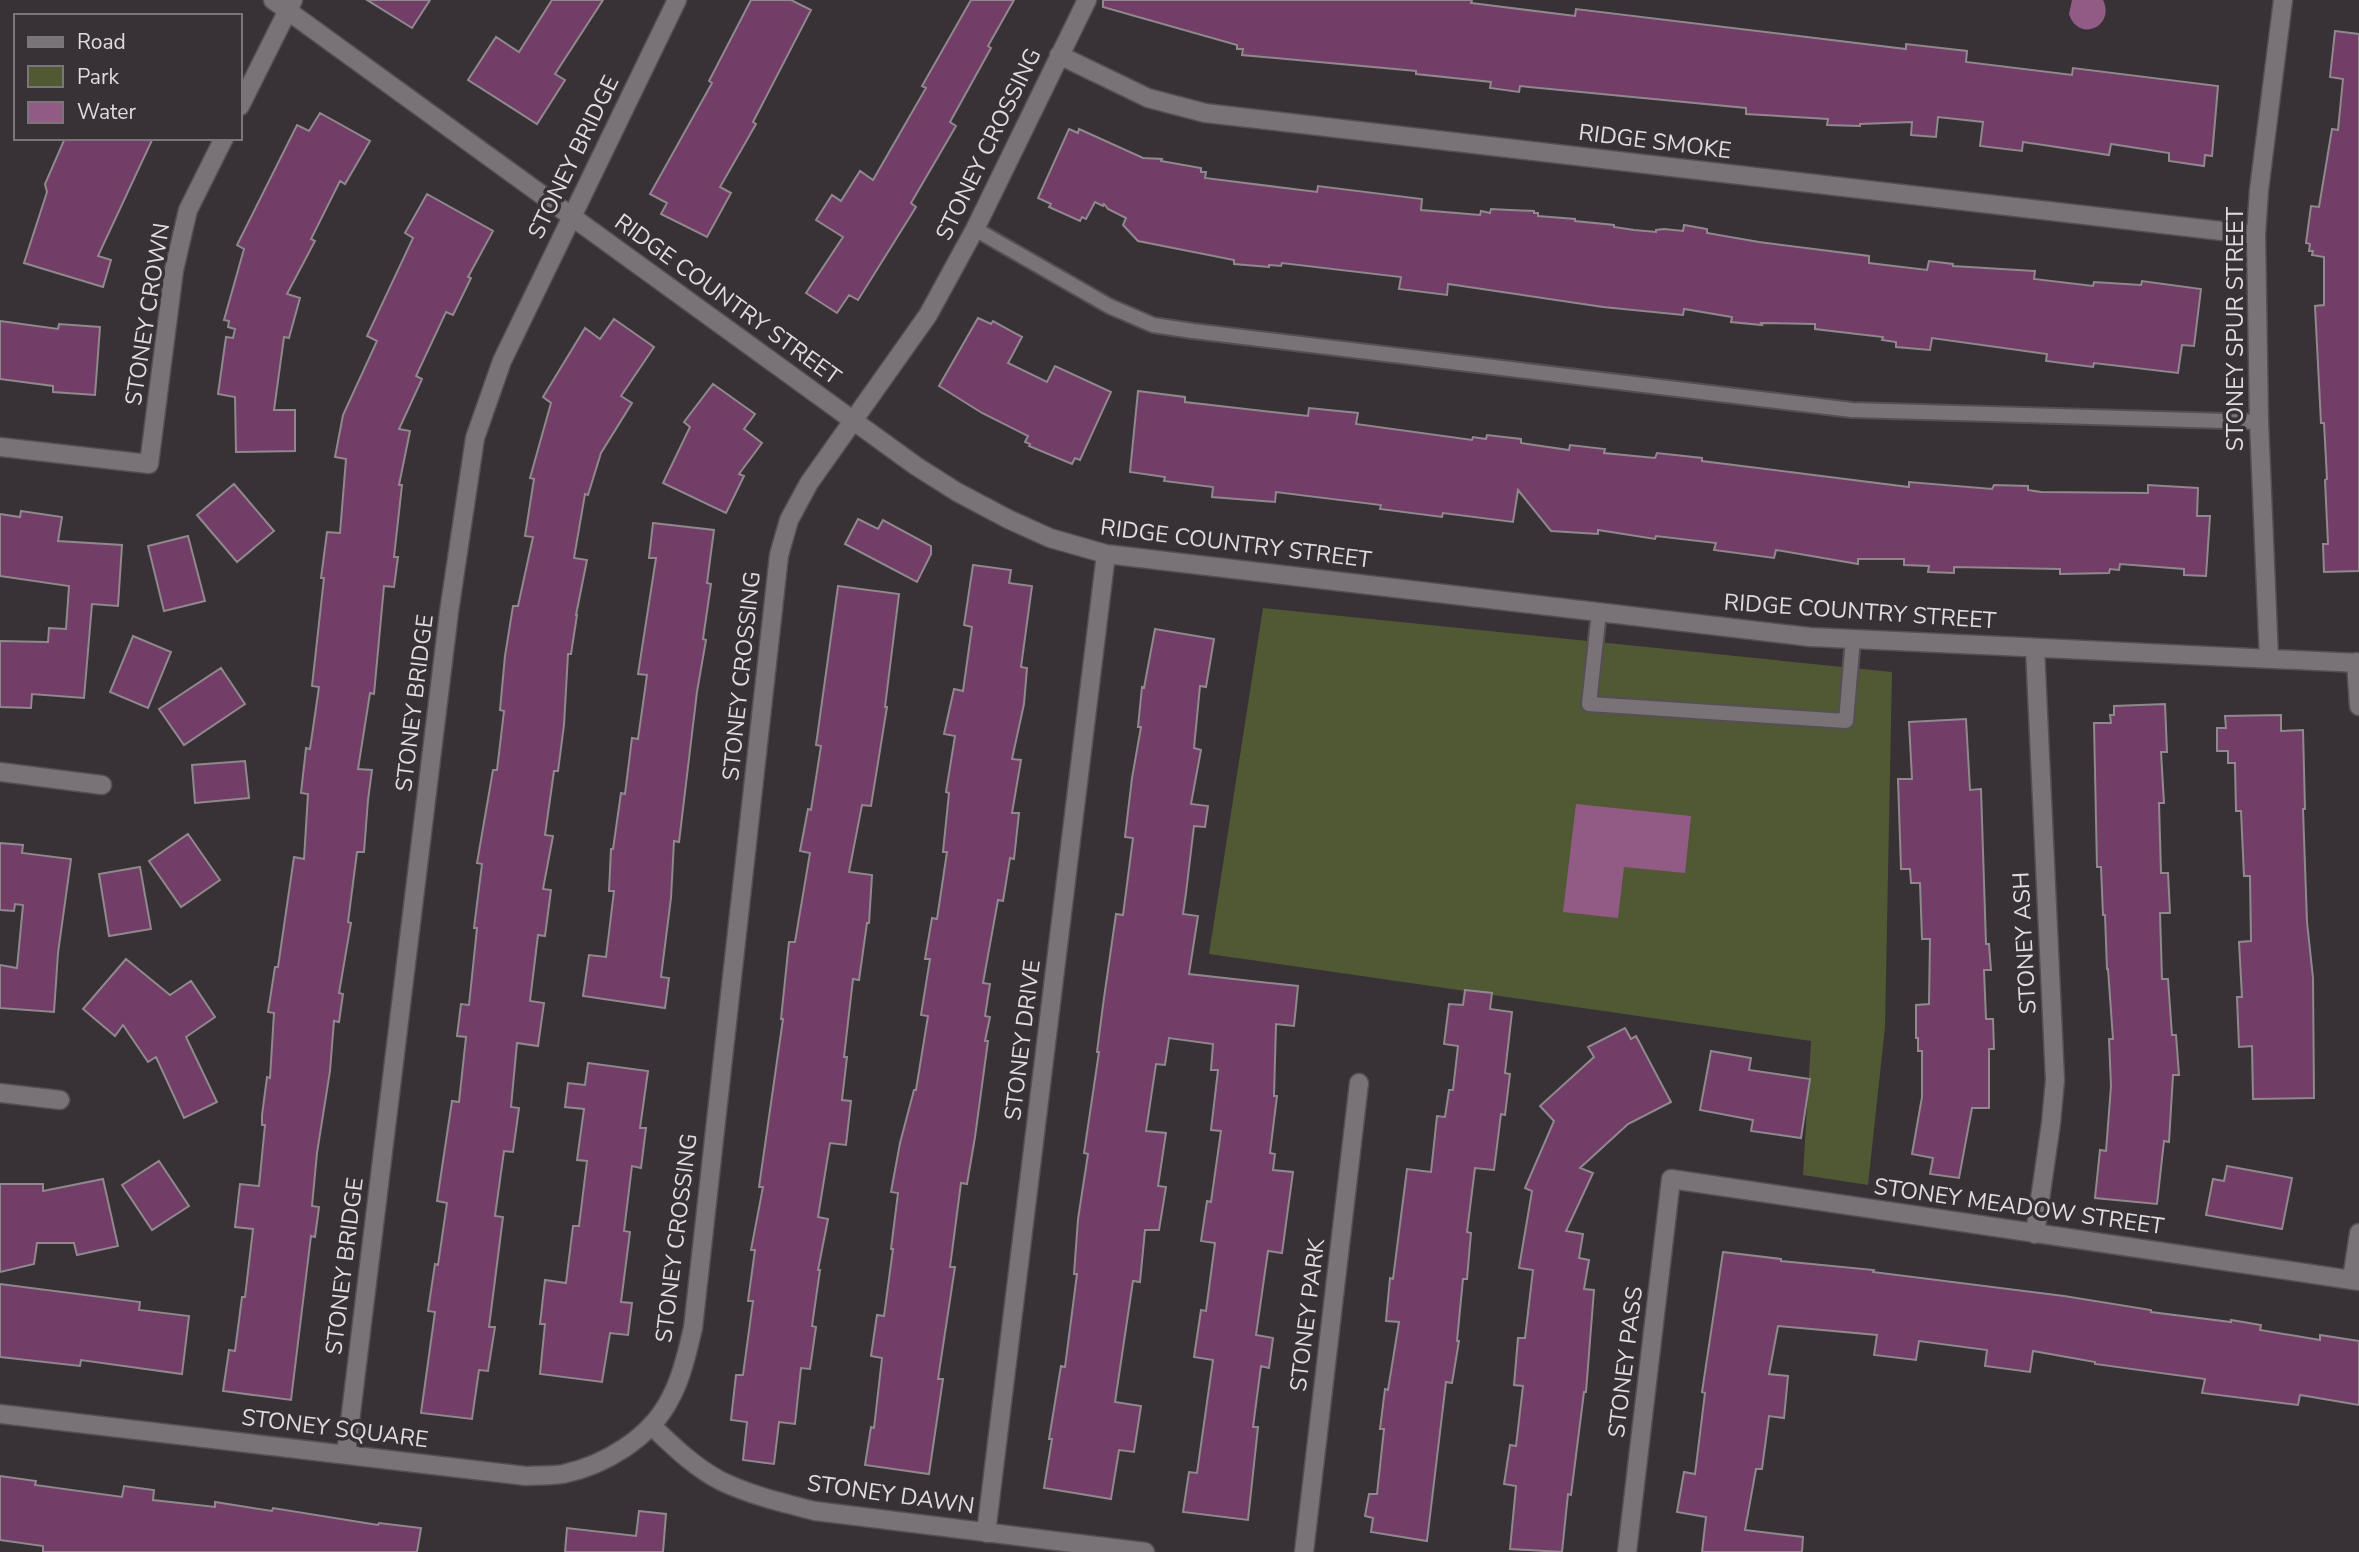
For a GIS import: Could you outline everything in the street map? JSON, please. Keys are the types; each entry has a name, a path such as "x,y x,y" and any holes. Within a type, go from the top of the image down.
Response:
{"street":[{"name":"STONEY BRIDGE","path":"346,1454 449,612 475,438 502,361 677,0"},
{"name":"STONEY CROSSING","path":"652,1426 670,1401 693,1328 779,555 789,520 853,420 928,315 975,229 1087,0"},
{"name":"STONEY SPUR STREET","path":"2269,659 2259,422 2256,235 2259,190 2283,0"},
{"name":"RIDGE COUNTRY STREET","path":"285,3 571,216 916,466 987,508 1049,538 1106,554 1810,637 2358,662"},
{"path":"242,101 285,3"},
{"name":"RIDGE SMOKE","path":"1059,55 1147,98 1205,113 2256,235"},
{"name":"STONEY CROWN","path":"0,447 149,464 174,270 188,210 223,140"},
{"name":"STONEY DRIVE","path":"986,1533 1106,554"},
{"name":"STONEY ASH","path":"2035,648 2055,1080 2035,1234"},
{"path":"2358,662 2359,706"},
{"path":"0,772 102,785"},
{"name":"STONEY PARK","path":"1304,1552 1359,1083"},
{"path":"0,1093 60,1100"},
{"name":"STONEY MEADOW STREET","path":"1671,1179 2356,1280"},
{"name":"STONEY PASS","path":"1627,1552 1671,1179"},
{"path":"2356,1280 2359,1233"},
{"name":"STONEY SQUARE","path":"0,1414 526,1476 561,1475 590,1466 618,1452 652,1426"},
{"name":"STONEY DAWN","path":"652,1426 689,1460 721,1481 775,1501 815,1511 1145,1552"}],"lane":[{"path":"975,229 1109,306 1153,325 1852,410 2259,422"},
{"path":"1599,612 1589,704 1846,721 1853,639"}],"green space":[{"path":"1263,608 1892,672 1885,1027 1868,1185 1803,1175 1811,1041 1209,954"}],"water":[{"path":"2072,0 2103,0 2106,10 2100,24 2087,29 2074,23 2069,14"},
{"path":"1576,804 1691,816 1685,873 1624,867 1618,918 1563,912"}],"building":[{"path":"367,0 430,0 412,28"},
{"path":"552,0 603,0 555,74 565,80 537,124 468,80 496,37 519,52"},
{"path":"751,0 791,0 811,10 753,122 756,124 720,187 731,193 707,237 661,214 667,203 650,194 712,83 709,81"},
{"path":"971,0 1014,0 950,122 956,126 911,203 916,207 858,300 849,295 837,313 806,293 843,237 816,220 832,195 841,201 860,171 873,180 926,88 922,86"},
{"path":"1103,0 1472,0 1471,3 1575,16 1576,9 1906,49 1906,44 1967,51 1966,62 2072,75 2073,68 2218,86 2212,156 2205,155 2204,166 2169,161 2169,153 2111,144 2109,155 2023,142 2022,151 1980,146 1983,122 1938,117 1936,137 1911,135 1912,122 1860,126 1827,125 1828,119 1746,114 1746,108 1520,86 1519,92 1490,88 1491,82 1416,74 1416,71 1242,55 1243,49 1237,49 1237,45 1103,7"},
{"path":"2335,31 2359,34 2359,571 2324,572 2323,544 2328,544 2327,479 2324,423 2321,423 2315,306 2324,305 2324,257 2312,255 2313,251 2309,251 2310,244 2306,243 2311,206 2319,207 2332,129 2338,130 2343,79 2330,77"},
{"path":"320,113 370,141 345,184 340,181 311,239 315,241 287,294 300,298 289,338 284,337 274,410 295,410 295,451 236,452 235,397 218,394 226,337 233,338 235,329 228,327 229,321 224,320 244,249 237,245 297,125 309,131"},
{"path":"1069,129 1078,133 1079,129 1143,158 1162,159 1161,161 1201,168 1201,172 1206,172 1205,178 1317,192 1318,186 1422,199 1421,210 1480,215 1481,211 1490,213 1491,209 1534,211 1538,216 1656,232 1664,229 1683,231 1684,225 1707,229 1707,233 1759,242 1869,256 1869,263 1927,270 1929,261 1953,266 2035,271 2034,279 2093,286 2094,282 2141,285 2142,281 2201,289 2194,346 2182,345 2178,373 2094,363 2093,367 2046,361 2047,354 1932,338 1930,350 1896,347 1896,342 1882,340 1883,337 1815,329 1815,324 1761,323 1762,325 1731,322 1732,317 1684,309 1683,315 1603,307 1448,284 1447,295 1399,289 1401,277 1282,263 1281,266 1269,267 1234,264 1234,260 1138,241 1123,225 1126,218 1104,204 1103,206 1095,202 1086,219 1082,217 1080,221 1049,207 1051,204 1038,198"},
{"path":"64,140 152,140 98,256 111,260 103,287 24,263 47,192 45,184"},
{"path":"427,194 493,231 468,277 471,278 453,315 446,312 416,376 422,379 399,429 410,431 399,485 402,485 394,557 398,557 394,587 384,586 374,694 370,693 358,769 372,770 364,852 357,852 348,922 351,923 339,993 343,994 339,1022 334,1021 312,1206 319,1207 315,1237 311,1236 291,1400 223,1391 229,1350 235,1351 242,1297 245,1297 253,1229 235,1227 240,1184 259,1186 265,1125 262,1125 262,1115 267,1077 270,1078 274,1013 268,1012 275,967 278,967 294,857 304,859 308,794 301,793 306,748 310,749 319,687 312,686 324,578 321,578 327,532 340,533 346,459 335,457 343,415 377,341 367,336 413,238 405,233"},
{"path":"978,318 991,324 993,321 1022,337 1008,363 1047,382 1055,366 1111,392 1080,460 1075,458 1072,464 1029,446 1030,444 1025,442 1028,436 982,413 939,386"},
{"path":"614,319 654,347 621,396 632,403 601,453 588,495 585,494 574,558 587,560 571,654 568,654 564,725 545,835 553,836 543,889 551,890 545,936 538,935 530,1001 544,1003 538,1046 517,1043 511,1107 519,1108 513,1152 504,1151 495,1216 503,1217 489,1327 495,1327 488,1371 479,1370 472,1419 421,1413 435,1312 428,1311 447,1203 437,1201 452,1101 459,1102 466,1037 457,1036 461,1004 469,1005 482,864 477,863 493,770 497,770 504,711 500,710 505,656 513,606 518,606 533,537 525,536 534,479 530,478 551,403 543,397 585,328 600,339"},
{"path":"0,321 58,329 59,324 100,327 95,395 53,392 53,386 0,379"},
{"path":"713,384 755,414 744,429 762,443 739,474 744,476 726,513 663,483 690,427 684,422"},
{"path":"1138,391 1185,397 1185,402 1308,416 1309,408 1358,413 1356,424 1472,440 1473,437 1486,439 1487,435 1521,439 1521,443 1569,450 1570,445 1605,449 1604,453 1655,458 1657,453 1909,487 1909,482 1992,489 1994,485 2028,486 2028,490 2041,492 2148,493 2148,485 2198,488 2197,516 2210,516 2206,576 2184,575 2184,569 2120,564 2119,570 2110,569 2109,573 2060,574 2060,569 1954,567 1954,573 1928,572 1929,566 1904,565 1904,559 1858,559 1858,564 1776,550 1774,558 1714,550 1716,543 1656,536 1655,539 1598,530 1598,534 1551,531 1518,490 1513,522 1443,513 1442,517 1380,509 1381,505 1276,492 1275,502 1212,497 1213,487 1164,481 1165,477 1130,472"},
{"path":"234,484 274,531 237,562 197,515"},
{"path":"21,511 62,517 58,541 122,545 118,606 92,604 84,698 32,694 31,708 0,707 0,641 48,642 49,628 66,629 69,586 0,576 0,514 20,517"},
{"path":"858,519 878,529 883,520 931,546 931,554 917,582 845,544"},
{"path":"653,523 714,530 707,583 711,584 703,639 706,640 679,842 674,841 671,898 661,977 669,978 665,1008 583,996 589,955 606,957 614,891 609,891 611,849 621,793 625,794 632,738 638,739 647,675 638,674 656,558 649,558"},
{"path":"188,536 205,601 164,611 148,546"},
{"path":"973,565 1011,570 1009,583 1032,586 1021,667 1027,668 1024,704 1012,759 1021,760 1012,813 1019,813 1014,859 1010,858 1003,901 998,900 983,983 990,984 985,1016 990,1017 985,1041 988,1041 967,1184 961,1183 950,1267 955,1267 938,1379 943,1379 929,1474 865,1465 871,1427 874,1428 882,1358 871,1356 877,1315 884,1316 893,1249 898,1193 891,1192 900,1143 916,1090 928,1016 921,1015 930,959 925,959 932,918 937,919 947,852 943,852 949,793 946,792 955,736 944,734 954,689 963,691 972,627 964,625"},
{"path":"838,586 899,594 887,707 871,806 862,805 849,872 872,875 869,923 859,980 853,979 844,1057 847,1057 842,1100 851,1101 846,1145 830,1143 818,1217 828,1219 818,1270 812,1326 816,1327 810,1369 801,1368 795,1424 779,1422 774,1464 743,1460 747,1422 731,1420 736,1375 743,1375 753,1301 748,1301 755,1250 751,1250 763,1187 759,1187 783,1019 789,942 795,942 810,853 800,851 808,809 811,810 821,746 816,745"},
{"path":"1155,629 1214,639 1206,687 1200,686 1194,748 1201,750 1191,804 1208,806 1205,827 1194,826 1183,914 1198,916 1189,974 1298,986 1294,1026 1276,1024 1274,1096 1277,1096 1270,1153 1275,1154 1273,1170 1293,1172 1282,1253 1268,1251 1256,1335 1273,1338 1269,1368 1261,1366 1253,1427 1258,1427 1248,1520 1183,1512 1189,1472 1197,1473 1213,1360 1194,1357 1201,1310 1206,1311 1215,1243 1201,1241 1207,1201 1211,1202 1221,1131 1211,1130 1218,1070 1211,1070 1213,1044 1169,1038 1165,1065 1156,1064 1146,1131 1166,1133 1158,1186 1166,1187 1159,1230 1145,1230 1140,1282 1133,1281 1115,1402 1141,1406 1134,1452 1119,1450 1111,1499 1044,1488 1052,1439 1049,1439 1061,1366 1065,1367 1077,1274 1074,1274 1078,1219 1088,1154 1084,1153 1103,1005 1116,914 1123,915 1133,838 1125,837 1141,727 1138,727 1142,687 1144,688"},
{"path":"133,636 171,652 148,708 110,692"},
{"path":"221,668 245,704 184,745 159,709"},
{"path":"2165,704 2167,752 2161,752 2164,803 2159,803 2161,873 2168,873 2170,913 2160,913 2162,979 2168,979 2172,1035 2176,1035 2179,1075 2173,1075 2169,1142 2164,1141 2157,1204 2095,1198 2100,1150 2106,1151 2111,1086 2109,1039 2113,1039 2101,867 2097,867 2094,723 2111,723 2110,715 2114,715 2114,706"},
{"path":"2281,715 2281,731 2303,730 2307,922 2313,978 2314,1098 2253,1099 2252,1046 2239,1047 2237,997 2242,997 2239,942 2251,941 2250,876 2244,876 2241,811 2236,811 2235,763 2228,763 2228,751 2217,751 2217,728 2226,728 2225,716"},
{"path":"1966,719 1970,790 1981,789 1986,944 1989,944 1991,970 1984,970 1986,1019 1993,1019 1994,1049 1989,1049 1989,1108 1972,1108 1959,1178 1930,1174 1933,1158 1912,1154 1922,1097 1922,1051 1918,1051 1916,1038 1916,1005 1929,1004 1930,939 1922,939 1920,883 1911,883 1910,869 1901,869 1898,779 1912,779 1909,722"},
{"path":"245,761 249,798 195,803 192,765"},
{"path":"188,834 220,880 181,907 149,861"},
{"path":"0,843 23,845 22,853 71,859 58,953 54,1012 0,1008 0,965 17,968 23,905 15,904 14,911 0,910"},
{"path":"140,867 151,929 109,936 99,874"},
{"path":"126,959 170,995 191,981 215,1017 186,1037 217,1102 184,1118 156,1057 148,1062 123,1025 115,1036 83,1009"},
{"path":"1465,990 1492,993 1490,1009 1512,1012 1505,1073 1510,1074 1505,1115 1501,1114 1494,1170 1475,1168 1467,1232 1471,1233 1467,1279 1463,1279 1459,1341 1452,1383 1446,1382 1427,1541 1371,1532 1373,1518 1365,1516 1369,1494 1377,1494 1385,1389 1388,1390 1399,1322 1386,1321 1407,1169 1431,1172 1437,1116 1445,1117 1449,1090 1453,1090 1458,1046 1444,1044 1449,1004 1463,1005"},
{"path":"1625,1028 1631,1039 1636,1036 1671,1102 1628,1124 1580,1168 1593,1173 1566,1231 1583,1234 1579,1258 1589,1260 1584,1289 1594,1290 1586,1392 1571,1495 1568,1494 1562,1552 1510,1549 1516,1486 1504,1484 1510,1445 1516,1446 1523,1386 1514,1385 1518,1338 1525,1338 1533,1270 1519,1268 1532,1191 1525,1188 1554,1121 1540,1106 1594,1057 1588,1047"},
{"path":"1711,1051 1751,1058 1749,1070 1810,1079 1801,1138 1751,1131 1753,1120 1700,1110"},
{"path":"588,1063 648,1071 640,1128 646,1128 641,1168 632,1166 624,1231 630,1232 621,1302 632,1303 628,1335 610,1333 602,1382 540,1374 545,1324 540,1324 545,1280 566,1283 573,1226 579,1226 587,1161 577,1160 584,1109 565,1107 568,1083 585,1085"},
{"path":"159,1161 189,1206 152,1230 122,1185"},
{"path":"2227,1166 2292,1178 2282,1229 2206,1215 2213,1179 2224,1181"},
{"path":"103,1179 118,1246 77,1255 74,1243 37,1243 34,1264 0,1272 0,1184 43,1184 43,1191"},
{"path":"1723,1252 2064,1296 2151,1312 2231,1320 2261,1325 2260,1330 2320,1340 2320,1335 2359,1341 2359,1405 2300,1395 2298,1405 2202,1393 2205,1379 2095,1364 2033,1351 2030,1372 1985,1366 1987,1350 1919,1341 1916,1360 1874,1355 1877,1335 1778,1326 1769,1374 1788,1376 1784,1418 1769,1416 1762,1469 1756,1469 1745,1530 1803,1537 1802,1552 1702,1552 1706,1517 1677,1512 1684,1472 1695,1474 1705,1393 1702,1392"},
{"path":"0,1284 140,1302 139,1310 189,1316 182,1374 81,1360 80,1366 0,1357"},
{"path":"0,1476 36,1481 35,1485 122,1497 124,1486 154,1490 153,1500 215,1507 215,1502 272,1511 273,1508 378,1525 421,1528 417,1552 43,1552 43,1546 0,1540"},
{"path":"639,1511 666,1514 663,1552 565,1552 567,1528 636,1536"}]}
